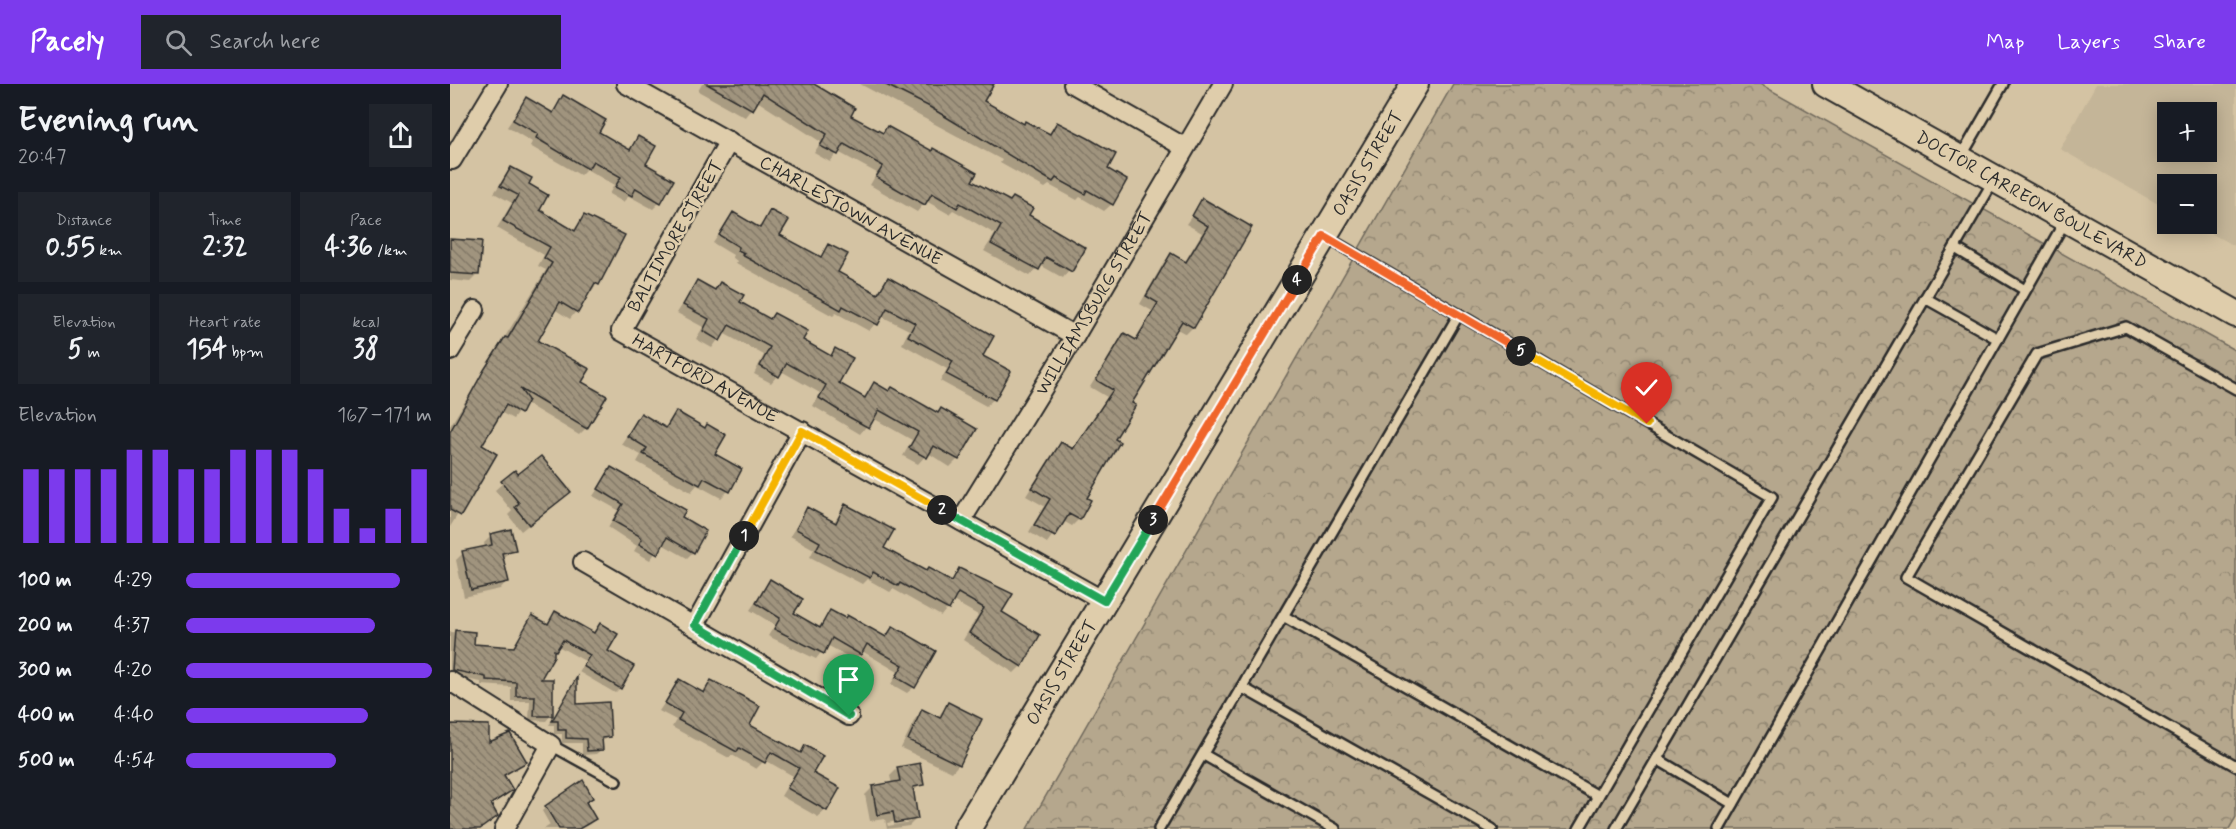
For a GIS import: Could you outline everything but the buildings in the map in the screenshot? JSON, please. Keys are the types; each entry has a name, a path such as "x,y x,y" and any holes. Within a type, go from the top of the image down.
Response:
{"street":[{"path":"452,160 498,84"},
{"name":"CHARLESTOWN AVENUE","path":"626,84 1075,336"},
{"path":"1073,84 1184,147"},
{"name":"WILLIAMSBURG STREET","path":"961,521 1075,336 1223,84"},
{"name":"OASIS STREET","path":"967,829 1415,84"},
{"name":"DOCTOR CARREON BOULEVARD","path":"1826,84 2236,314"},
{"name":"BALTIMORE STREET","path":"621,331 729,141"},
{"path":"450,351 475,310"},
{"name":"HARTFORD AVENUE","path":"621,331 1104,601"},
{"path":"695,625 802,431"},
{"path":"583,562 849,716"},
{"path":"450,681 551,745 504,829"}],"lane":[{"path":"1960,159 2001,85"},
{"path":"1616,829 1995,179"},
{"path":"1719,829 2066,219"},
{"path":"1324,236 1772,497 1579,829"},
{"path":"1955,248 2025,290"},
{"path":"1925,298 1998,339"},
{"path":"1159,829 1285,617 1459,314"},
{"path":"2236,389 2126,327 2037,354 1906,577 2236,766"},
{"path":"1285,617 1598,796"},
{"path":"1243,688 1492,829"},
{"path":"551,745 616,781"},
{"path":"1204,755 1335,829"},
{"path":"1657,759 1733,804"}],"shaded area":[{"path":"2096,84 2236,84 2236,247 2212,234 2217,234 2217,174 2157,174 2157,203 2060,149"}],"green space":[{"path":"1453,84 1760,84 2236,351 2236,817 2229,829 1027,829"}],"route":[{"path":"849,716 695,625 802,431 1104,601 1324,236 1647,424"}]}
